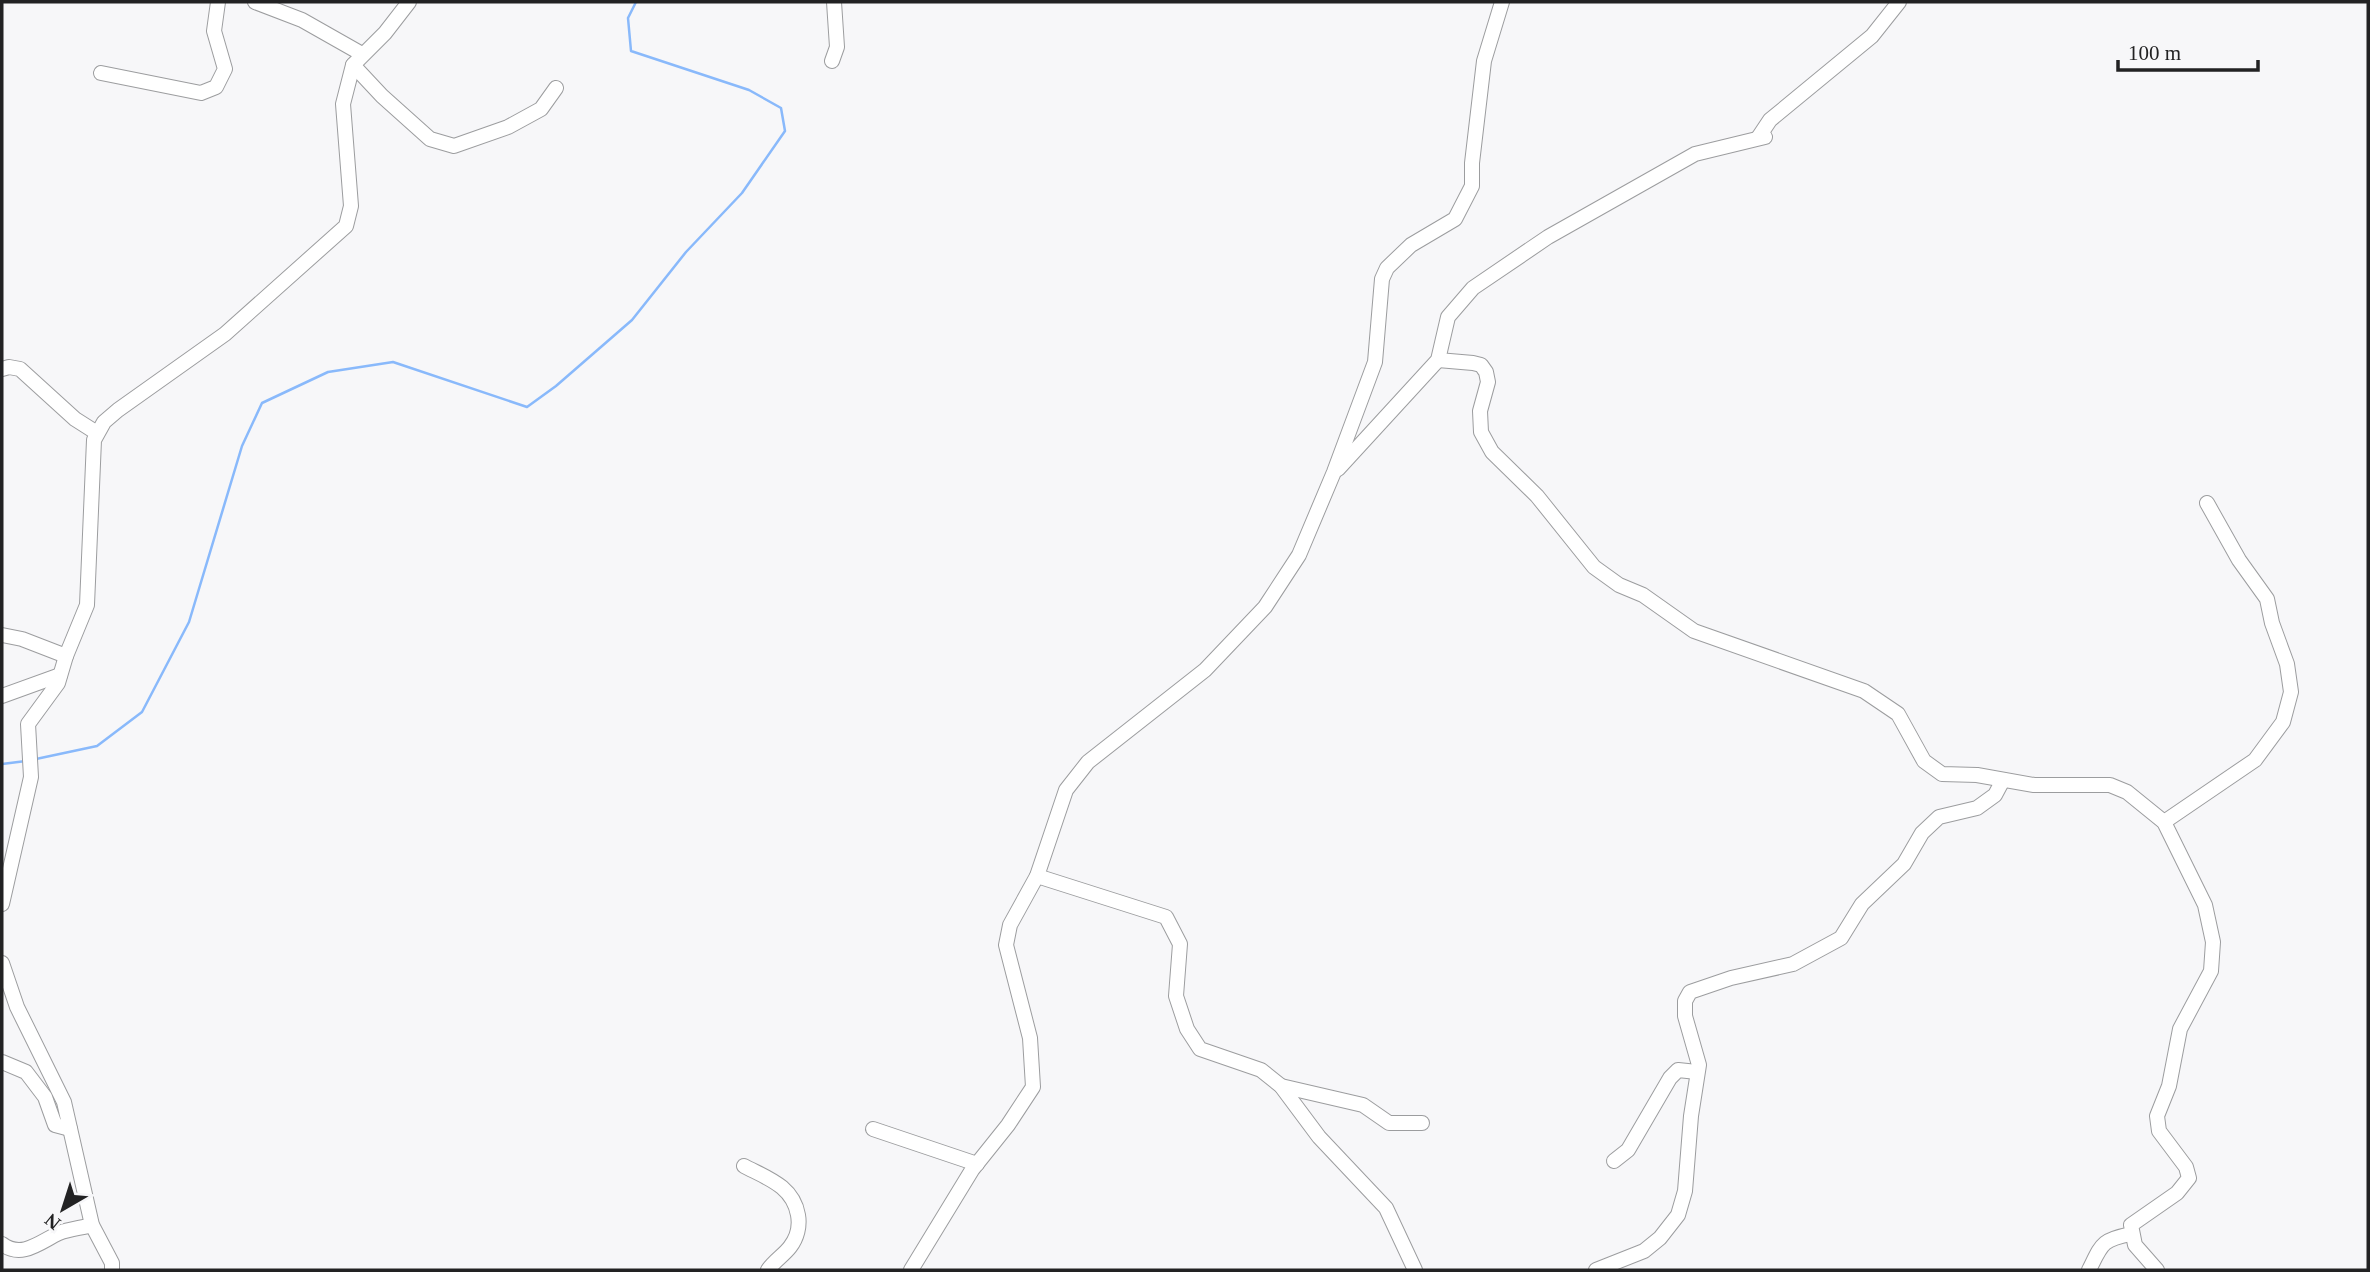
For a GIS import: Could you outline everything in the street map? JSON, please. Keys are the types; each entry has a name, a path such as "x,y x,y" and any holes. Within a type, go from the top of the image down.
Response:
{"street":[{"path":"101,73 201,93 216,87 225,69 214,31 218,2"},
{"path":"256,2 302,20 358,59 382,96 430,139 454,146 508,127 541,109 556,88"},
{"path":"2,904 32,770 28,724 58,683 87,605 92,450 97,433 104,422 118,410 225,334 346,226 351,206 343,104 358,59 385,33 409,2"},
{"path":"832,61 837,47 834,2"},
{"path":"911,1270 977,1164 1033,1087 1030,1038 1006,944 1010,925 1038,876 1066,790 1088,762 1205,670 1265,607 1299,555 1376,362 1382,279 1387,268 1411,245 1455,219 1472,186 1472,163 1484,61 1502,2"},
{"path":"1334,472 1438,360 1448,317 1473,288 1548,237 1695,154 1761,138 1770,120 1871,36 1899,2"},
{"path":"1438,360 1481,365 1488,382 1480,411 1481,432 1492,452 1543,503 1569,539 1594,567 1619,585 1654,603 1694,631 1864,691 1898,714 1924,761 1942,774 1977,775 2034,785 2110,785 2127,792 2164,822 2205,905 2213,942 2211,971 2180,1029 2169,1086 2157,1116 2159,1131 2186,1167 2189,1178 2177,1193 2131,1225 2131,1234 2136,1245 2157,1270"},
{"path":"2,369 20,369 75,419 97,433"},
{"path":"2164,822 2255,761 2283,722 2291,692 2287,664 2272,623 2267,599 2239,560 2207,503"},
{"path":"2,635 22,639 66,656"},
{"path":"2,696 60,675"},
{"path":"1596,1270 1644,1251 1660,1238 1678,1215 1685,1191 1697,1072 1696,1050 1685,1016 1685,1001 1690,992 1731,978 1793,964 1841,938 1862,904 1903,864 1922,833 1939,817 1977,808 1995,795 2003,780"},
{"path":"1038,876 1166,917 1180,944 1176,996 1187,1029 1200,1049 1261,1070 1281,1086 1319,1137 1386,1208 1415,1270"},
{"path":"2,963 17,1007 64,1102 92,1225 112,1263 112,1270"},
{"path":"2,1062 26,1072 45,1097 55,1125 70,1129"},
{"path":"1614,1161 1628,1150 1670,1078 1678,1070 1697,1072"},
{"path":"1281,1086 1363,1105 1389,1123 1422,1122"},
{"path":"873,1129 977,1164"},
{"path":"744,1166 776,1182 789,1193 797,1206 799,1223 796,1237 792,1245 768,1270"},
{"path":"2,1244 9,1249 22,1251 60,1233 92,1225"},
{"path":"2089,1270 2099,1249 2109,1238 2131,1234"}],"waterway":[{"path":"36,759 97,746 142,712 189,622 242,446 262,403 328,372 393,362 527,407 556,386 632,320 686,252 742,193 785,131 781,108 749,90 631,51 628,18 636,2"},
{"path":"2,764 26,761"}]}
